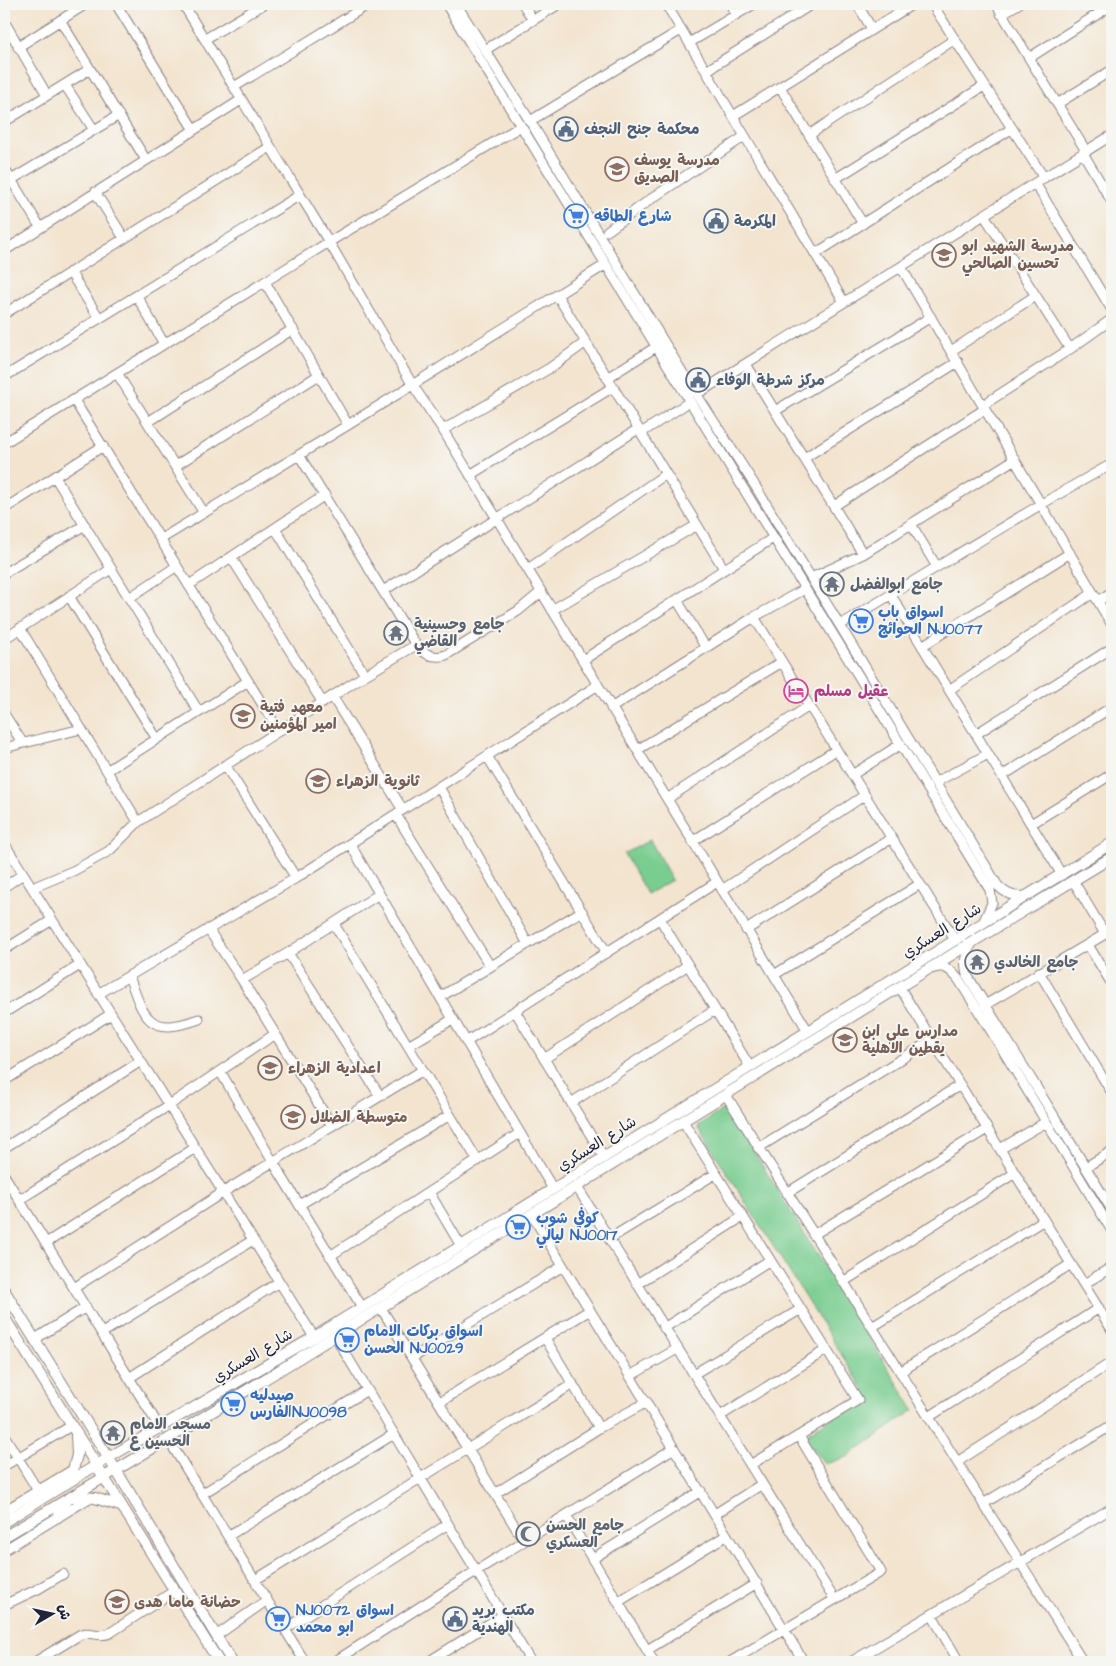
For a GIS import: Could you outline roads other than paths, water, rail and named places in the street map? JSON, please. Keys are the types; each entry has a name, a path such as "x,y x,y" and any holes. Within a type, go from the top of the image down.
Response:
{"main road":[{"name":"شارع العسكري","path":"4,1537 381,1308 553,1189 1112,843"},
{"name":"شارع العسكري","path":"492,1233 532,1214 577,1187 1112,857"},
{"path":"858,1000 857,1006 860,1010 863,1010"},
{"path":"840,1012 846,1016 844,1022"},
{"name":"شارع العسكري","path":"4,1522 108,1458 314,1337 461,1246 477,1242"},
{"path":"4,1290 232,1662"},
{"path":"4,1320 219,1662"},
{"path":"40,1489 66,1484 74,1469 76,1455 74,1430"},
{"path":"58,1517 67,1499 91,1497 120,1506"}],"street":[{"path":"18,47 86,4"},
{"path":"116,4 194,130"},
{"path":"183,4 329,242 412,384 443,430 528,568 808,1031"},
{"path":"234,87 369,4"},
{"path":"446,4 458,15 485,50 530,121 596,231 754,484 998,886 1010,895 1026,896"},
{"path":"456,4 458,15 521,126 990,890 992,903 983,923"},
{"path":"523,4 533,20"},
{"path":"485,50 558,4"},
{"path":"666,4 844,302"},
{"path":"730,4 736,14"},
{"path":"689,43 754,4"},
{"path":"706,71 812,4"},
{"path":"857,4 872,29"},
{"path":"733,116 913,4"},
{"path":"932,4 1044,178"},
{"path":"996,4 1057,104 1112,202"},
{"path":"1001,14 1018,4"},
{"path":"205,39 258,5"},
{"path":"1029,58 1112,5"},
{"path":"60,20 146,160"},
{"path":"4,22 47,95"},
{"path":"530,121 682,30"},
{"path":"808,135 955,40"},
{"path":"4,122 90,69"},
{"path":"1057,104 1112,70"},
{"path":"65,85 94,130"},
{"path":"835,179 984,86"},
{"path":"780,87 862,224"},
{"path":"5,246 40,227 241,100"},
{"path":"11,180 119,115"},
{"path":"4,443 521,126"},
{"path":"815,254 1011,128"},
{"path":"697,394 1112,135"},
{"path":"608,232 651,199 745,136"},
{"path":"4,314 270,147"},
{"path":"4,168 40,227"},
{"path":"1035,183 1112,310"},
{"path":"96,192 124,238"},
{"path":"4,377 300,195"},
{"path":"984,215 1070,350"},
{"path":"588,236 596,231"},
{"path":"161,539 606,265"},
{"path":"901,267 1112,625"},
{"path":"70,272 99,318"},
{"path":"265,282 348,425"},
{"path":"557,295 724,569"},
{"path":"136,296 164,344"},
{"path":"951,351 1035,296"},
{"path":"776,411 931,317"},
{"path":"834,506 1070,350 1112,319"},
{"path":"148,422 293,329"},
{"path":"443,430 550,368 586,342"},
{"path":"608,378 656,347"},
{"path":"804,458 958,362"},
{"path":"746,364 863,554"},
{"path":"117,373 204,513"},
{"path":"175,466 319,375"},
{"path":"470,475 613,386"},
{"path":"74,400 279,731"},
{"path":"383,590 640,430 689,402"},
{"path":"4,508 103,446"},
{"path":"299,455 416,645 430,656 440,657 446,655 518,611 541,592"},
{"path":"811,578 863,554 1015,459"},
{"path":"730,469 739,468 740,462"},
{"path":"840,625 1040,503 1112,464"},
{"path":"528,568 666,474"},
{"path":"54,477 199,712"},
{"path":"742,488 748,483 754,484"},
{"path":"189,585 325,495"},
{"path":"911,524 937,567"},
{"path":"552,610 698,525"},
{"path":"4,573 84,526"},
{"path":"275,528 365,675"},
{"path":"583,660 773,538"},
{"path":"922,646 1070,553"},
{"path":"230,557 323,702"},
{"path":"129,598 177,566"},
{"path":"4,638 111,569"},
{"path":"612,708 754,618 805,589"},
{"path":"949,690 1093,592"},
{"path":"1098,602 1112,592"},
{"path":"891,595 1062,875"},
{"path":"69,596 157,739"},
{"path":"677,600 706,648"},
{"path":"754,618 955,940"},
{"path":"20,628 138,822"},
{"path":"32,888 75,870 109,851 138,822 332,696 416,645"},
{"path":"976,734 1112,648"},
{"path":"637,750 782,662"},
{"path":"108,770 248,681"},
{"path":"98,994 296,878 598,685"},
{"path":"332,696 490,966"},
{"path":"667,799 809,706"},
{"path":"1002,776 1112,707"},
{"path":"4,714 22,742"},
{"path":"4,748 82,728"},
{"path":"852,775 901,744"},
{"path":"693,841 836,750"},
{"path":"936,782 988,754"},
{"path":"487,756 607,953"},
{"path":"225,765 296,878"},
{"path":"1031,824 1112,774"},
{"path":"439,787 528,944"},
{"path":"466,1042 660,919 720,886 865,795"},
{"path":"746,930 892,838"},
{"path":"4,843 314,1337"},
{"path":"350,844 553,1189"},
{"path":"4,886 23,874"},
{"path":"985,1005 1109,932 1074,882"},
{"path":"774,975 920,884"},
{"path":"242,980 288,953 379,894"},
{"path":"440,997 582,911"},
{"path":"660,919 750,1067"},
{"path":"4,950 52,920"},
{"path":"334,924 478,1161"},
{"path":"208,929 242,980 332,1126"},
{"path":"974,941 967,949 963,977 1046,1122 1112,1230"},
{"path":"1088,945 1112,984"},
{"path":"288,953 380,1096"},
{"path":"4,1012 80,965"},
{"path":"544,1060 688,965"},
{"path":"930,969 938,966 946,967 963,977 985,1005 1112,1210"},
{"path":"1039,972 1112,1092"},
{"path":"129,976 146,1018 158,1025 168,1027 182,1025 199,1018"},
{"path":"900,988 1112,1330"},
{"path":"571,1103 715,1010"},
{"path":"514,1011 604,1157"},
{"path":"4,1081 111,1014"},
{"path":"408,1046 453,1019"},
{"path":"19,1200 168,1106 275,1034"},
{"path":"758,1148 932,1040"},
{"path":"4,1148 140,1061"},
{"path":"74,1288 222,1193 423,1070"},
{"path":"220,1071 273,1162 362,1307"},
{"path":"787,1193 960,1085"},
{"path":"726,1095 1083,1662"},
{"path":"299,1205 450,1115"},
{"path":"683,1121 858,1400 750,1465"},
{"path":"1000,1149 1046,1122"},
{"path":"813,1235 988,1129"},
{"path":"330,1256 520,1133"},
{"path":"46,1243 195,1148"},
{"path":"1086,1167 1112,1150"},
{"path":"843,1282 1014,1173"},
{"path":"608,1239 716,1174"},
{"path":"4,1175 160,1428"},
{"path":"577,1187 834,1599"},
{"path":"429,1192 461,1246"},
{"path":"532,1214 804,1662"},
{"path":"637,1284 742,1216"},
{"path":"872,1327 1044,1220"},
{"path":"102,1333 253,1240"},
{"path":"664,1328 770,1260"},
{"path":"900,1372 1071,1264"},
{"path":"412,1358 563,1266"},
{"path":"1084,1284 1112,1267"},
{"path":"129,1378 279,1282"},
{"path":"35,1339 86,1307"},
{"path":"381,1308 524,1541"},
{"path":"928,1417 1099,1308"},
{"path":"694,1374 801,1309"},
{"path":"440,1402 590,1310"},
{"path":"335,1336 530,1662"},
{"path":"545,1338 599,1428"},
{"path":"630,1376 677,1349"},
{"path":"720,1416 826,1350"},
{"path":"957,1462 1112,1362"},
{"path":"255,1580 573,1384"},
{"path":"202,1494 367,1390"},
{"path":"496,1493 599,1428 647,1402"},
{"path":"983,1504 1112,1425"},
{"path":"4,1466 74,1430"},
{"path":"228,1536 394,1434"},
{"path":"4,1435 40,1489"},
{"path":"730,1662 881,1572 800,1436"},
{"path":"168,1439 305,1662"},
{"path":"334,1662 674,1448"},
{"path":"4,1511 74,1469"},
{"path":"715,1514 762,1484"},
{"path":"592,1559 701,1492"},
{"path":"4,1550 91,1497"},
{"path":"851,1662 1112,1508"},
{"path":"566,1515 654,1662"},
{"path":"285,1629 448,1524"},
{"path":"618,1602 727,1535"},
{"path":"4,1605 38,1589 63,1574"},
{"path":"647,1650 757,1583"},
{"path":"35,1662 87,1632 101,1636 110,1633 174,1591"},
{"path":"216,1636 267,1600"},
{"path":"428,1662 503,1615"},
{"path":"932,1615 959,1662"}],"place":[{"name":"محكمة جنح النجف","path":"566,129"},
{"name":"مدرسة يوسف الصديق","path":"617,169"},
{"name":"شارع الطاقه","path":"576,216"},
{"name":"المكرمة","path":"716,221"},
{"name":"مدرسة الشهيد ابو تحسين الصالحي","path":"944,255"},
{"name":"مركز شرطة الوفاء","path":"698,380"},
{"name":"جامع ابوالفضل","path":"832,584"},
{"name":"اسواق باب الحوائج NJ0077","path":"861,621"},
{"name":"جامع وحسينية القاضي","path":"396,633"},
{"name":"عقيل مسلم","path":"796,691"},
{"name":"معهد فتية امير المؤمنين","path":"243,716"},
{"name":"ثانوية الزهراء","path":"318,781"},
{"name":"جامع الخالدي","path":"977,962"},
{"name":"مدارس علي ابن يقطين الاهلية","path":"845,1040"},
{"name":"اعدادية الزهراء","path":"270,1068"},
{"name":"متوسطة الضلال","path":"293,1117"},
{"name":"كوفي شوب ليالي NJ0017","path":"518,1227"},
{"name":"اسواق بركات الامام الحسن NJ0029","path":"347,1340"},
{"name":"صيدليه الفارسNJ0098","path":"233,1404"},
{"name":"مسجد الامام الحسين ع","path":"113,1433"},
{"name":"جامع الحسن العسكري","path":"528,1534"},
{"name":"حضانة ماما هدى","path":"117,1602"},
{"name":"NJ0072 اسواق ابو محمد","path":"278,1619"},
{"name":"مكتب بريد الهندية","path":"455,1619"}]}
